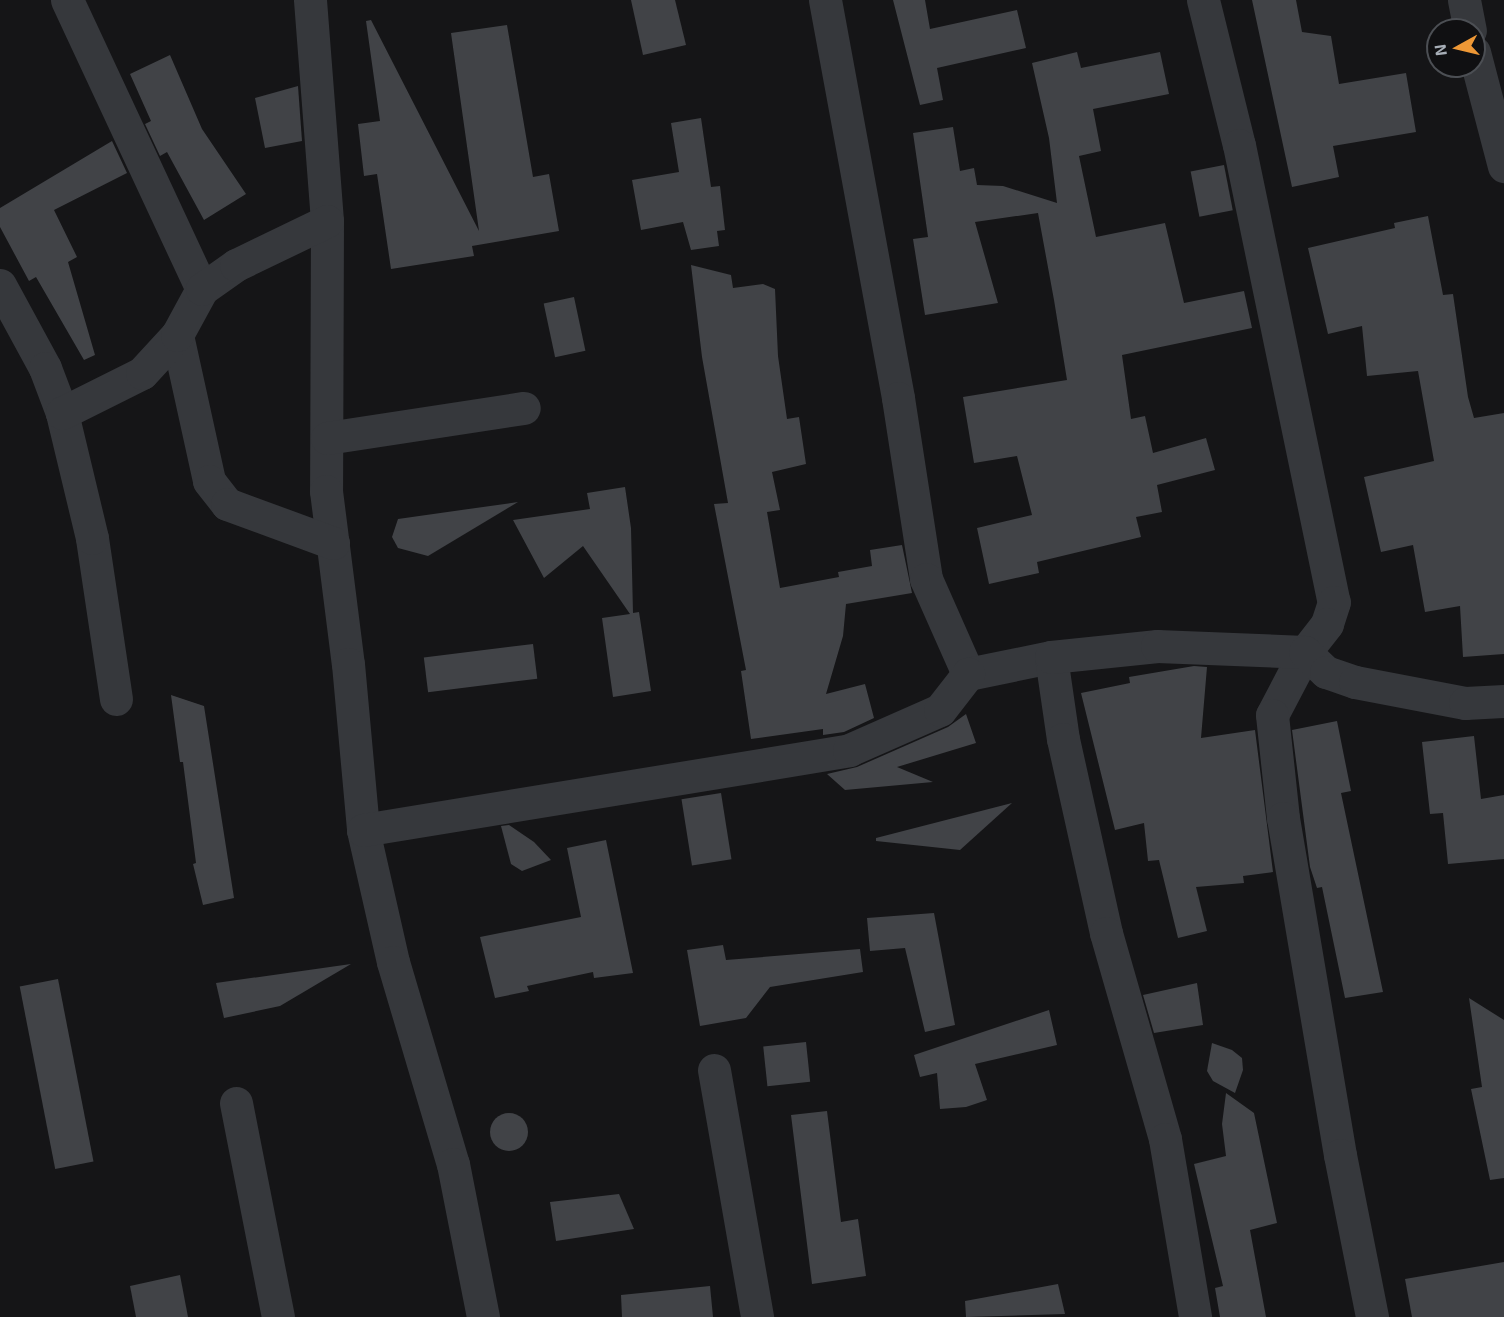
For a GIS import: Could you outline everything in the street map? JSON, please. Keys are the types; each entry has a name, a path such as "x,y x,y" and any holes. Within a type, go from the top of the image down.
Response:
{"street":[{"path":"67,0 202,289"},
{"path":"310,0 327,221 326,492 363,830 393,962 453,1164 483,1317"},
{"path":"825,0 898,398 926,579 968,674"},
{"path":"1203,0 1239,145 1334,602 1327,624 1305,652 1272,714 1283,818 1338,1144 1372,1317"},
{"path":"1464,0 1468,18"},
{"path":"1481,78 1504,166"},
{"path":"62,413 142,373 177,335 202,289 236,265 327,221"},
{"path":"0,285 45,368 62,413 92,538 116,699"},
{"path":"177,335 209,481 227,504 333,543"},
{"path":"327,438 524,408"},
{"path":"363,830 849,750 940,710 968,674 1051,657 1156,645 1305,652 1326,672 1355,682 1465,703 1504,701"},
{"path":"1051,657 1062,739 1106,933 1165,1139 1195,1317"},
{"path":"714,1070 757,1317"},
{"path":"236,1103 278,1317"}],"building":[{"path":"631,0 675,0 686,45 643,55"},
{"path":"893,0 925,0 930,29 1017,10 1026,48 937,68 943,100 920,105"},
{"path":"1252,0 1296,0 1302,32 1331,36 1339,84 1406,73 1416,132 1333,146 1339,177 1292,187"},
{"path":"371,20 479,231 451,33 507,25 533,177 549,174 559,231 472,246 474,256 391,269 377,174 364,176 358,124 380,121 366,21"},
{"path":"1077,52 1081,68 1160,52 1169,94 1093,109 1101,151 1079,156 1096,237 1165,223 1184,303 1244,291 1252,328 1122,355 1131,419 1145,416 1153,453 1206,438 1215,470 1157,485 1162,512 1136,517 1141,537 1037,562 1039,573 989,584 977,528 1032,515 1017,456 974,463 963,397 1067,380 1054,300 1038,213 975,222 998,303 925,315 913,239 928,237 913,133 953,127 960,171 974,168 977,185 1003,186 1057,203 1049,138 1032,63"},
{"path":"170,55 202,129 246,194 204,220 167,152 160,156 145,124 151,121 130,74"},
{"path":"298,86 302,141 265,148 255,98"},
{"path":"701,118 711,187 720,186 725,230 717,231 719,246 691,250 683,222 641,230 632,180 679,172 671,123"},
{"path":"112,141 127,173 54,210 77,257 68,262 95,355 84,360 36,277 29,281 0,227 0,208"},
{"path":"1224,165 1233,210 1199,217 1191,171"},
{"path":"1428,216 1443,295 1453,294 1468,397 1474,418 1504,413 1504,654 1463,657 1460,606 1425,612 1413,545 1381,552 1364,477 1434,461 1418,371 1367,376 1362,326 1328,334 1308,248 1395,228 1394,223"},
{"path":"691,265 731,275 733,288 763,284 775,289 778,356 787,419 799,417 806,464 772,472 780,510 767,512 780,588 839,577 838,572 872,566 870,550 902,545 912,593 846,604 843,636 826,694 865,684 874,718 844,732 823,735 823,729 751,739 741,671 746,670 714,504 728,503 702,357"},
{"path":"574,297 585,351 555,357 544,303"},
{"path":"625,487 631,528 633,613 639,612 651,691 613,697 602,618 630,614 583,546 544,578 513,520 590,509 587,493"},
{"path":"518,502 428,556 398,548 392,537 398,519"},
{"path":"533,644 537,679 428,692 424,657"},
{"path":"1194,666 1207,667 1201,738 1255,730 1273,872 1243,876 1244,883 1196,887 1207,931 1178,938 1159,860 1148,861 1144,823 1115,830 1081,693 1130,683 1129,677"},
{"path":"171,695 204,706 234,898 203,905 193,864 196,863 183,762 180,762"},
{"path":"966,714 976,743 897,767 933,782 845,790 827,774 857,767 948,727"},
{"path":"1337,721 1351,791 1341,793 1383,992 1345,998 1322,887 1317,888 1310,867 1292,730"},
{"path":"1474,736 1481,799 1504,795 1504,859 1448,864 1443,813 1430,814 1422,742"},
{"path":"721,793 731,859 692,865 681,799"},
{"path":"1012,803 960,850 876,841 876,838"},
{"path":"509,825 534,842 551,860 522,871 511,864 501,826"},
{"path":"606,840 633,973 594,978 593,972 527,986 529,991 495,998 480,937 581,917 567,848"},
{"path":"934,913 955,1025 925,1032 905,948 870,951 867,918"},
{"path":"723,945 726,960 860,949 863,972 770,987 746,1018 700,1026 687,950"},
{"path":"351,964 280,1006 224,1018 216,983"},
{"path":"58,979 93,1162 55,1169 20,986"},
{"path":"1197,983 1203,1025 1154,1033 1143,995"},
{"path":"1469,998 1504,1020 1504,1178 1490,1180 1471,1089 1482,1087"},
{"path":"1049,1010 1057,1045 975,1064 987,1100 966,1107 940,1109 937,1073 920,1077 914,1055"},
{"path":"806,1042 810,1082 767,1086 763,1046"},
{"path":"1212,1043 1232,1050 1242,1058 1243,1070 1235,1093 1213,1081 1207,1071"},
{"path":"1226,1093 1254,1113 1277,1223 1250,1230 1266,1317 1220,1317 1215,1288 1223,1286 1194,1164 1226,1156 1222,1124"},
{"path":"827,1111 841,1222 858,1219 866,1276 812,1284 791,1115"},
{"path":"509,1113 522,1119 528,1132 522,1145 509,1151 496,1145 490,1132 496,1119"},
{"path":"619,1194 634,1229 556,1241 550,1202"},
{"path":"1504,1262 1504,1317 1412,1317 1405,1279"},
{"path":"180,1275 188,1317 136,1317 130,1286"},
{"path":"1058,1284 1065,1314 966,1317 965,1301"},
{"path":"710,1286 713,1317 622,1317 621,1295"}]}
